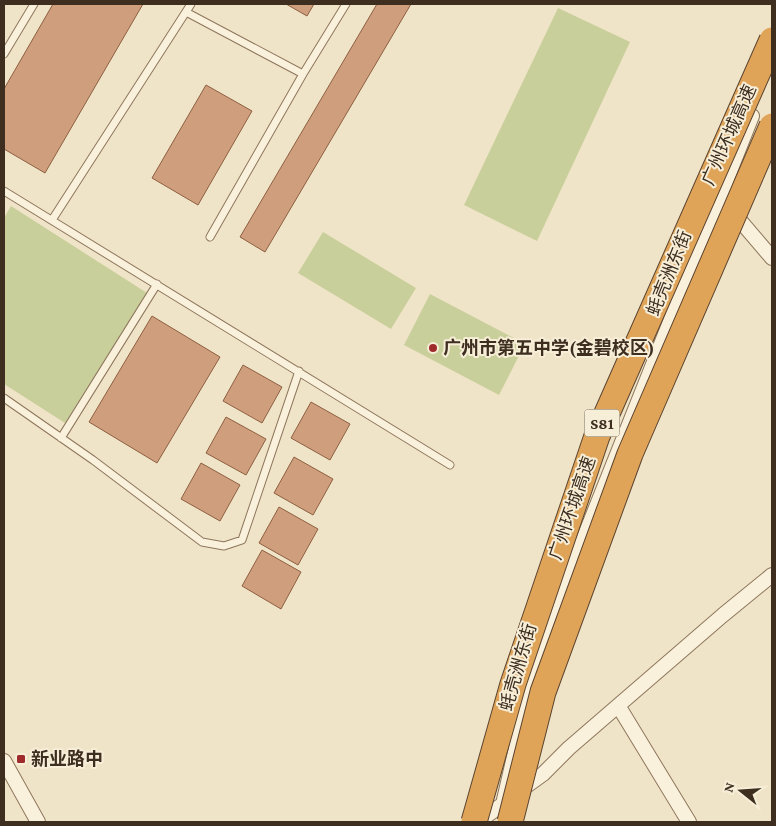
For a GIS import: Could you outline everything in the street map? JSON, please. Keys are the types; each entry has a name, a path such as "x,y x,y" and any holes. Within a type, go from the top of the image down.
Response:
{"highway":[{"name":"广州环城高速","path":"476,822 513,684 597,436 772,40"},
{"name":"广州环城高速","path":"507,813 543,692 630,454 772,126"}],"street":[{"name":"蚝壳洲东街","path":"507,813 538,653 772,69"},
{"path":"720,196 772,258"},
{"path":"476,822 507,813 569,748 772,575"},
{"path":"619,707 689,822"},
{"path":"4,761 38,822"}],"lane":[{"path":"4,54 34,4"},
{"path":"52,220 191,4"},
{"path":"210,237 303,74 346,4"},
{"path":"186,12 303,74"},
{"path":"5,195 52,220 450,464"},
{"path":"61,438 157,284"},
{"path":"4,398 94,460 202,542 224,546 242,540 299,371"}],"green space":[{"path":"558,8 630,42 537,241 464,205"},
{"path":"11,206 147,293 65,423 4,384 4,218"},
{"path":"323,232 416,288 391,329 298,273"},
{"path":"430,294 525,344 499,395 404,345"}],"building":[{"path":"53,4 143,4 45,173 4,149 4,89"},
{"path":"286,4 314,4 307,16"},
{"path":"377,4 411,4 265,252 240,237"},
{"path":"206,85 252,111 198,205 152,178"},
{"path":"152,316 220,357 157,463 89,422"},
{"path":"243,365 282,387 262,423 223,401"},
{"path":"311,402 350,424 330,460 291,438"},
{"path":"226,417 266,439 246,475 206,453"},
{"path":"294,457 333,479 313,515 274,493"},
{"path":"201,463 240,485 220,521 181,499"},
{"path":"279,507 318,529 298,565 259,543"},
{"path":"262,550 301,572 281,609 242,586"}],"place":[{"name":"广州市第五中学(金碧校区)","path":"433,348"},
{"name":"新业路中","path":"21,759"}]}
